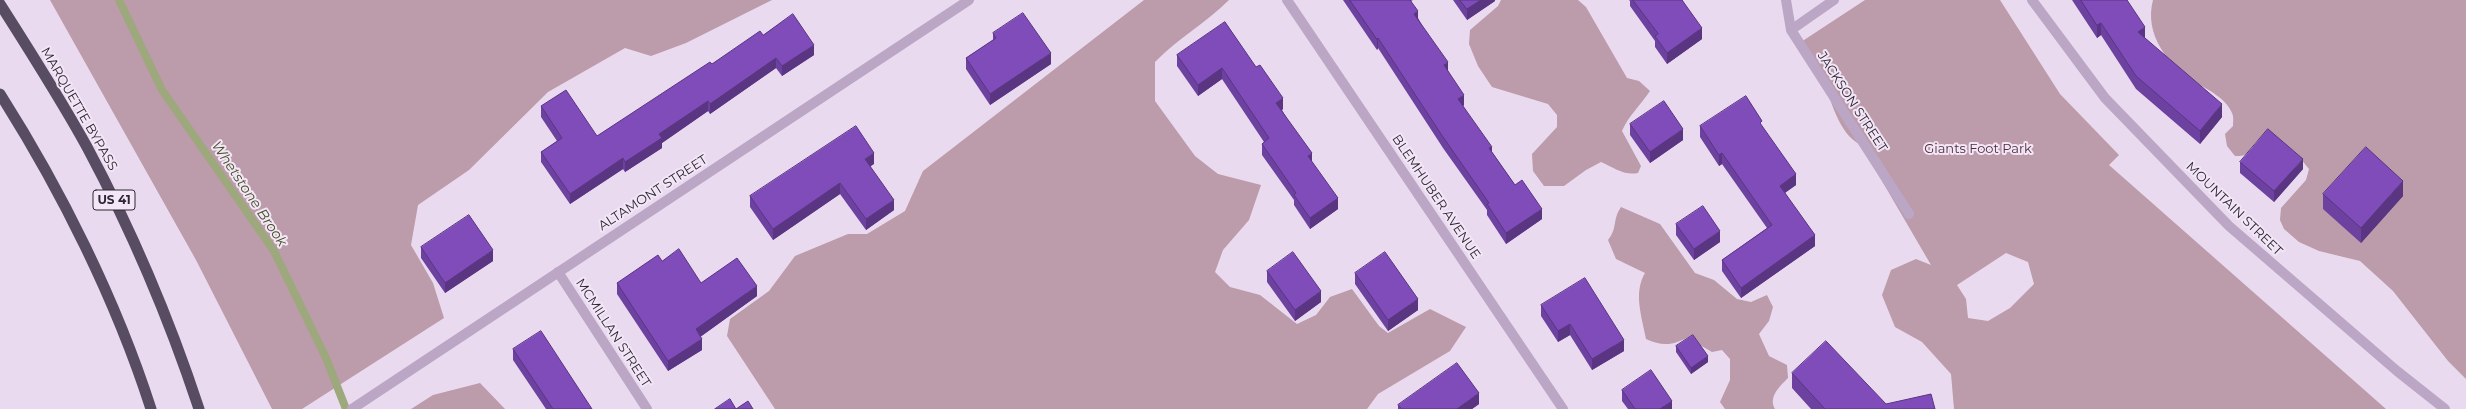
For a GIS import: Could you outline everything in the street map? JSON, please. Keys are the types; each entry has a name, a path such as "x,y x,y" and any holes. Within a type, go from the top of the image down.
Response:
{"highway":[{"name":"MARQUETTE BYPASS","path":"0,4 86,146 127,225 163,308 199,409"},
{"path":"0,94 59,196 115,314 151,409"}],"street":[{"name":"ALTAMONT STREET","path":"352,409 969,0"},
{"name":"BLEMHUBER AVENUE","path":"1287,0 1562,409"},
{"name":"JACKSON STREET","path":"1786,0 1791,30 1909,214"},
{"path":"1791,30 1834,0"},
{"name":"MOUNTAIN STREET","path":"2032,0 2105,98 2229,226 2397,371 2445,409"},
{"name":"MCMILLAN STREET","path":"558,272 647,409"}],"green space":[{"path":"50,0 772,0 686,43 651,56 625,48 548,92 469,170 418,205 411,245 433,283 444,318 302,409 272,409 196,260"},
{"path":"1144,0 1229,0 1173,45 1155,62 1155,101 1195,156 1218,174 1261,185 1249,220 1223,250 1215,272 1230,287 1260,295 1297,324 1316,315 1330,297 1352,289 1379,326 1388,333 1430,309 1466,327 1450,351 1378,394 1367,409 775,409 727,336 730,319 769,291 795,256 848,234 867,234 905,211 923,171"},
{"path":"1501,0 1578,0 1586,7 1627,78 1639,81 1650,91 1631,115 1622,131 1641,166 1638,173 1633,174 1623,172 1601,162 1586,170 1564,186 1544,186 1533,171 1532,154 1557,127 1557,115 1548,104 1492,87 1478,66 1469,44 1470,30 1498,6"},
{"name":"Giants Foot Park","path":"1865,0 2000,0 2060,94 2119,155 2109,165 2386,409 1954,409 1951,374 1922,342 1895,327 1882,295 1891,270 1916,259 1931,265 1861,145 1853,140 1841,124 1821,77 1801,42","holes":["2006,253 2028,262 2034,284 2010,308 1988,321 1968,318 1966,299 1957,285"]},
{"path":"2153,0 2466,0 2466,379 2448,361 2393,291 2360,261 2319,251 2299,242 2284,229 2280,220 2281,208 2306,180 2309,169 2295,152 2268,134 2258,140 2246,154 2235,156 2227,146 2225,134 2233,126 2232,113 2226,103 2185,75 2175,66 2160,47 2152,25 2151,13"},
{"path":"1621,207 1660,224 1695,273 1714,280 1737,299 1751,302 1767,295 1773,307 1769,321 1759,334 1769,356 1787,365 1788,378 1774,396 1773,405 1775,409 1725,409 1720,402 1730,380 1730,359 1722,350 1712,352 1700,345 1693,335 1681,341 1670,344 1653,342 1646,339 1639,297 1641,281 1645,273 1616,259 1608,240 1613,232 1618,212"},
{"path":"480,383 505,409 411,409 433,395"}],"building":[{"path":"1350,0 1410,0 1418,11 1414,14 1448,62 1444,65 1464,95 1458,99 1492,147 1489,148 1515,185 1522,180 1542,209 1506,233 1487,204 1489,203 1443,137 1378,38 1377,39"},
{"path":"1460,0 1481,0 1467,9"},
{"path":"1633,0 1682,0 1702,28 1667,53 1655,36 1658,34"},
{"path":"2081,0 2127,0 2145,27 2138,32 2222,104 2200,131 2136,76 2101,23 2097,25"},
{"path":"1023,13 1051,53 990,94 966,58 996,38 993,33"},
{"path":"793,14 814,45 782,66 776,58 710,104 708,101 659,134 662,138 625,162 623,158 570,194 541,152 562,138 541,106 566,90 597,136 710,62 712,64 760,31 763,35"},
{"path":"1225,22 1256,67 1260,65 1283,98 1276,103 1312,153 1308,156 1338,198 1310,218 1294,195 1296,193 1262,144 1269,138 1222,68 1198,85 1177,55"},
{"path":"1746,96 1762,121 1760,123 1796,174 1780,186 1815,235 1741,288 1722,260 1772,225 1722,153 1719,155 1700,126"},
{"path":"1664,101 1683,129 1650,152 1630,124"},
{"path":"856,126 874,153 865,159 894,200 866,219 840,183 773,229 750,196"},
{"path":"2268,129 2303,159 2274,191 2240,162"},
{"path":"2366,147 2403,181 2361,228 2323,194"},
{"path":"1703,206 1720,231 1694,249 1676,224"},
{"path":"469,215 493,250 445,283 421,247"},
{"path":"679,249 701,283 737,258 757,286 696,329 702,339 668,361 617,283 658,255 662,261"},
{"path":"1293,252 1321,291 1295,310 1267,271"},
{"path":"1385,252 1418,299 1388,320 1355,273"},
{"path":"1585,278 1624,340 1592,359 1570,324 1558,331 1541,305"},
{"path":"541,331 592,409 553,409 513,349"},
{"path":"1693,335 1708,356 1691,368 1676,346"},
{"path":"1826,341 1886,404 1931,394 1935,409 1825,409 1792,373"},
{"path":"1457,363 1479,393 1457,409 1402,409 1398,405"},
{"path":"1651,370 1672,401 1660,409 1635,409 1622,390"},
{"path":"730,399 736,409 715,409"},
{"path":"748,401 753,409 736,409"}],"waterway":[{"name":"Whetstone Brook","path":"119,0 162,90 274,251 326,358 346,409"}]}
